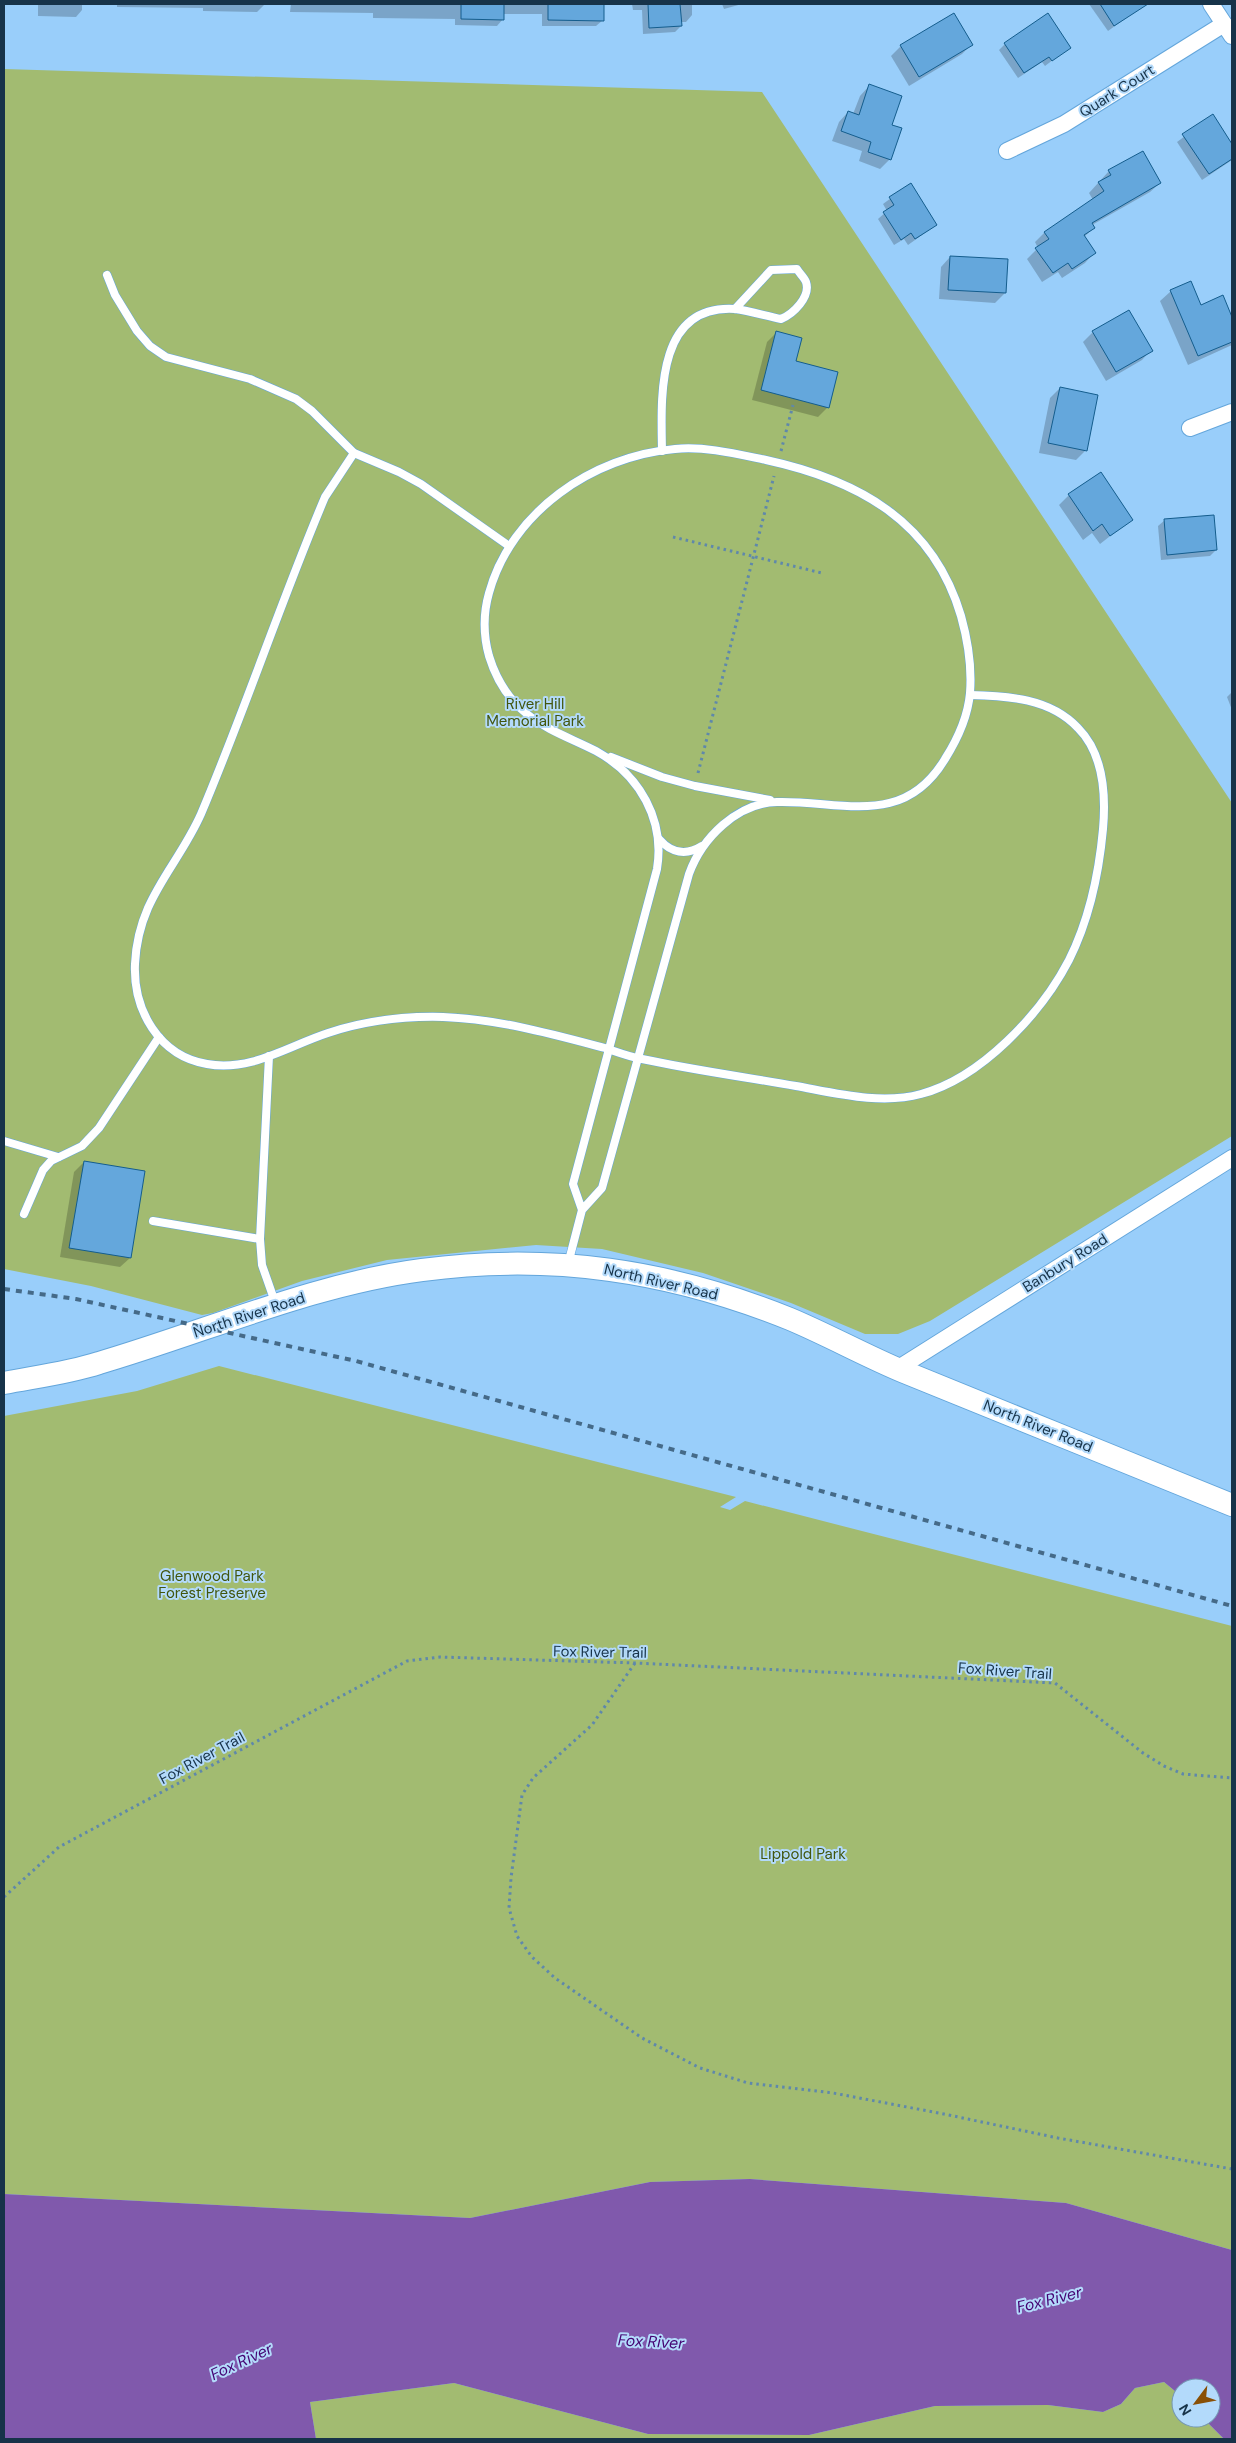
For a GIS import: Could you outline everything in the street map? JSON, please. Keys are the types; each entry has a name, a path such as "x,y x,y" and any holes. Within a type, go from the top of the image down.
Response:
{"main road":[{"name":"North River Road","path":"4,1384 96,1365 358,1281 421,1270 483,1264 568,1264 623,1270 690,1286 746,1303 792,1320 897,1369 1232,1505"}],"street":[{"path":"1211,4 1228,30"},
{"name":"Quark Court","path":"1007,151 1064,124 1228,30"},
{"path":"1190,428 1232,412"},
{"name":"Banbury Road","path":"897,1369 1232,1158"}],"lane":[{"path":"662,451 662,415 669,350 685,325 699,315 712,311 735,309 781,319 788,316 800,305 806,292 806,283 797,268 771,270 735,309"},
{"path":"107,275 126,314 150,346 166,357 250,379 296,399 312,411 354,453 399,472 421,484 509,546"},
{"path":"678,448 713,451 778,463 834,480 859,491 900,520 935,556 946,575 963,622 970,651 970,695 955,744 929,780 910,795 867,808 777,802 695,786 599,753 540,724 515,703 500,684 485,641 484,617 494,579 509,546 532,517 569,487 618,460 662,451 678,448"},
{"path":"354,453 334,482 318,515 198,820 168,869 145,915 138,937 135,979 143,1014 159,1037 177,1053 194,1061 210,1065 246,1064 333,1031 369,1022 432,1017 478,1020 515,1026 638,1058 838,1094 898,1098 916,1096 934,1090 966,1073 1001,1047 1026,1021 1068,960 1083,926 1096,884 1102,846 1105,794 1096,756 1079,728 1034,701 997,696 970,695"},
{"path":"582,1210 573,1184 657,869 659,838 651,808 642,793 631,778 599,753"},
{"path":"659,838 673,850 684,853 693,852 748,808 777,802"},
{"path":"568,1264 582,1210 602,1188 689,874 703,845"},
{"path":"24,1214 43,1170 51,1161 82,1146 99,1128 159,1037"},
{"path":"269,1056 260,1239 262,1265 276,1306"},
{"path":"4,1141 58,1157"},
{"path":"153,1221 260,1239"}],"path":[{"path":"695,786 793,405"},
{"path":"673,537 754,555 822,573"},
{"name":"Fox River Trail","path":"4,1897 58,1847 407,1661 440,1657 635,1663 1055,1683 1143,1752 1164,1766 1183,1774 1232,1778"},
{"path":"635,1663 592,1725 533,1778 522,1795 510,1878 509,1908 517,1936 532,1957 556,1978 642,2038 700,2068 748,2083 833,2093 1058,2138 1232,2169"}],"green space":[{"name":"River Hill Memorial Park","path":"4,69 762,92 1232,803 1232,1136 930,1321 898,1334 865,1334 791,1303 703,1273 602,1249 536,1245 387,1260 302,1281 213,1313 202,1315 91,1286 4,1269"},
{"name":"Lippold Park","path":"219,1366 736,1497 720,1507 730,1510 745,1501 1232,1626 1232,2250 1066,2203 750,2179 650,2182 470,2218 4,2194 4,1416 137,1391"},
{"path":"1164,2382 1171,2388 1171,2428 1213,2428 1224,2439 316,2439 310,2402 454,2383 648,2434 809,2435 935,2406 1048,2405 1103,2412 1121,2404 1135,2388"}],"water":[{"name":"Fox River","path":"750,2179 1066,2203 1232,2250 1232,2439 1224,2439 1213,2428 1221,2428 1221,2378 1171,2378 1171,2388 1164,2382 1135,2388 1121,2404 1103,2412 1048,2405 935,2406 809,2435 648,2434 454,2383 310,2402 316,2439 4,2439 4,2194 470,2218 650,2182"}],"building":[{"path":"461,4 504,4 504,20 461,19"},
{"path":"548,4 604,4 604,21 548,20"},
{"path":"648,4 680,4 682,26 649,28"},
{"path":"1100,4 1148,4 1114,26"},
{"path":"954,13 973,45 919,77 900,45"},
{"path":"1048,13 1071,48 1052,61 1049,57 1024,73 1004,43"},
{"path":"869,84 902,96 892,125 902,128 891,160 868,152 871,142 841,131 848,111 859,115"},
{"path":"1213,114 1232,144 1232,159 1209,174 1182,134"},
{"path":"1143,151 1161,183 1092,223 1095,228 1084,235 1096,253 1072,269 1068,263 1053,273 1035,248 1049,239 1044,232 1104,191 1098,182 1111,175 1108,170"},
{"path":"911,183 937,225 915,239 911,233 901,240 883,212 894,205 889,197"},
{"path":"950,256 1008,259 1006,293 948,290"},
{"path":"1191,281 1201,305 1223,295 1232,317 1232,342 1198,356 1170,290"},
{"path":"1129,310 1153,351 1116,372 1092,331"},
{"path":"776,331 802,338 796,361 838,372 829,408 761,390"},
{"path":"1060,387 1098,395 1087,451 1048,443"},
{"path":"1101,472 1133,520 1110,536 1102,524 1093,531 1068,494"},
{"path":"1214,515 1217,550 1167,555 1164,519"},
{"path":"84,1161 145,1171 131,1258 69,1248"}],"railway":[{"path":"4,1289 76,1299 356,1361 1232,1606"}],"park label":[{"name":"Glenwood Park Forest Preserve","path":"212,1584"}]}
